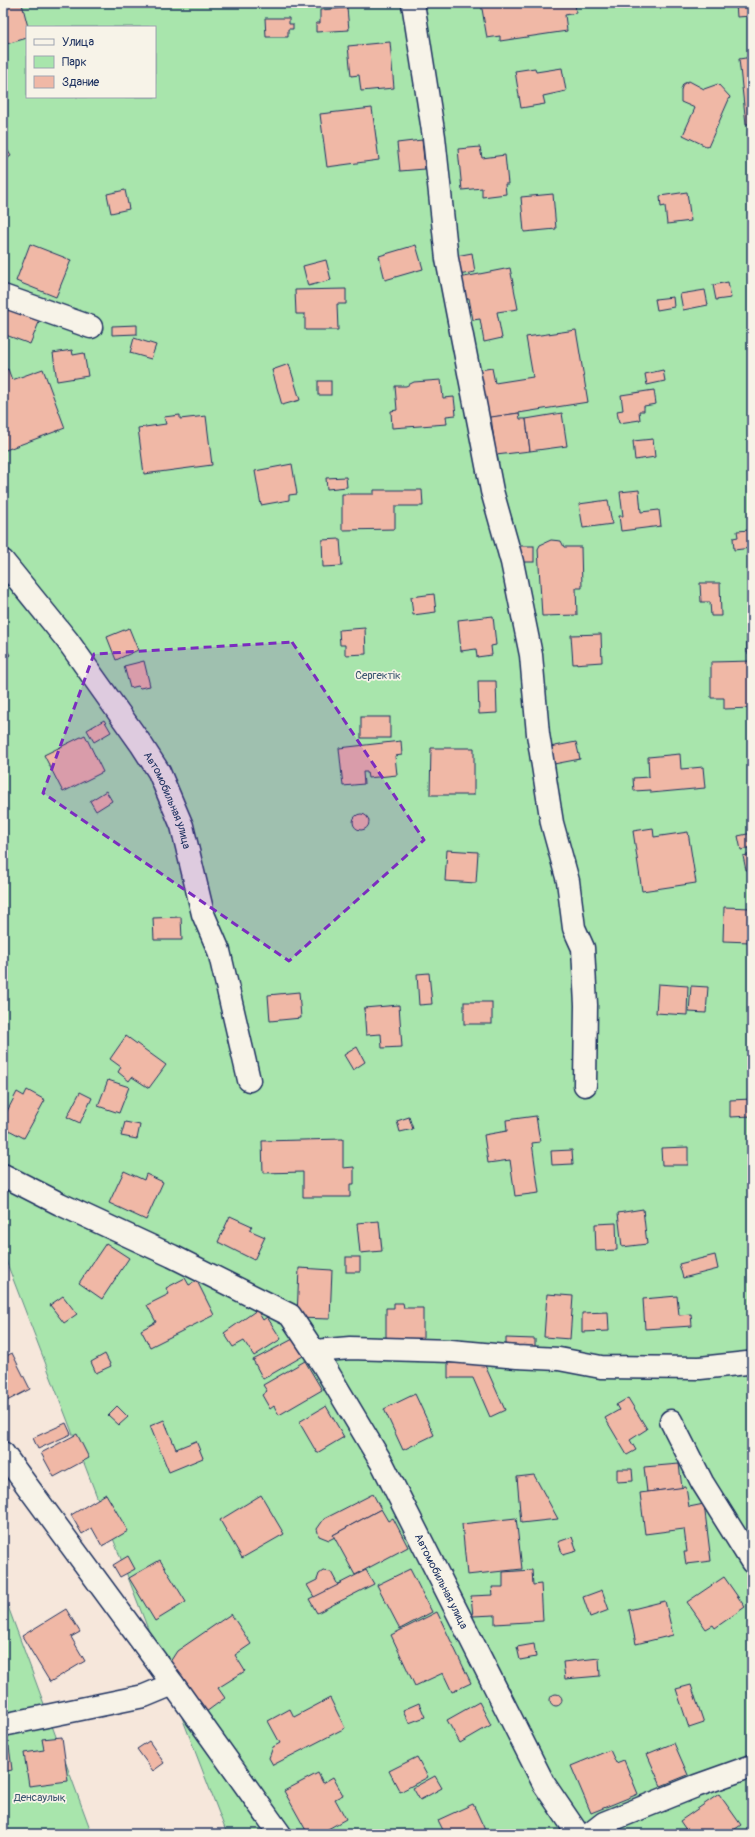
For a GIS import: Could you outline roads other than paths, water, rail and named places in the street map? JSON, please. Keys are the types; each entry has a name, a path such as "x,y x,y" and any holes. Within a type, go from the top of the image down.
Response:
{"street":[{"path":"413,3 434,137 447,260 492,491 512,562 531,655 538,734 552,824 568,881 574,928 583,948 586,1005 585,1085"},
{"path":"3,296 91,327"},
{"name":"Автомобильная улица","path":"3,561 67,640 141,744 159,772 182,826 204,914 219,951 249,1080"},
{"name":"Автомобильная улица","path":"3,1176 172,1256 290,1315 315,1351 383,1465 544,1784 578,1834"},
{"path":"315,1351 350,1348 451,1351 559,1359 602,1367 700,1368 747,1363"},
{"path":"671,1421 702,1482 752,1562"},
{"path":"3,1453 173,1684 280,1834"},
{"path":"3,1725 144,1696 173,1684"},
{"path":"590,1834 604,1823 696,1786 752,1766"}],"park label":[{"name":"Сергектік","path":"378,675"},
{"name":"Денсаулық","path":"40,1797"}]}
